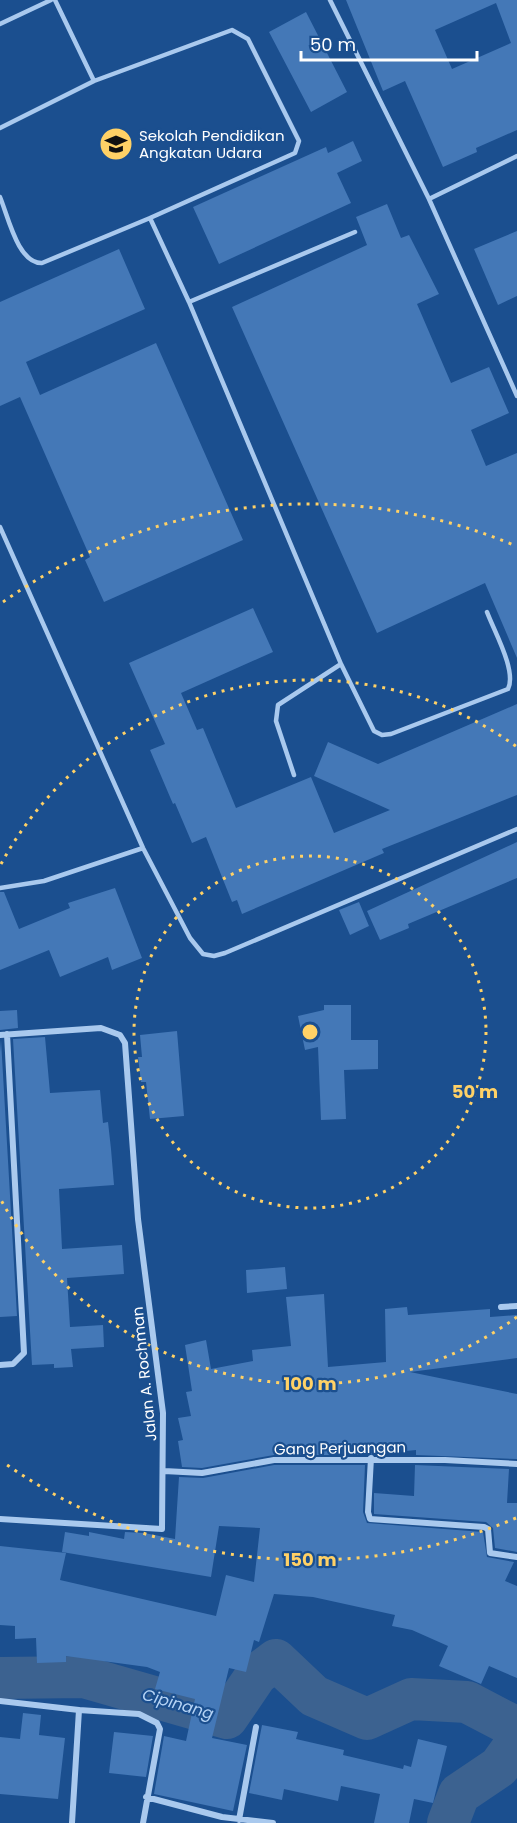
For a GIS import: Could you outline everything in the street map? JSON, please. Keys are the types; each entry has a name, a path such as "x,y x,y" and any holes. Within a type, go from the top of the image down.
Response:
{"street":[{"name":"Jalan A. Rochman","path":"0,1519 162,1529 167,1471 163,1413 138,1219 128,1054 120,1035 101,1028 3,1034"},
{"path":"0,1365 13,1364 24,1353 3,1034"},
{"path":"501,1307 517,1306"},
{"path":"371,1458 368,1518 484,1527 488,1529 490,1553 517,1557"},
{"name":"Gang Perjuangan","path":"167,1471 202,1473 274,1460 371,1458 517,1464"},
{"path":"0,1701 139,1714 157,1723 160,1729 143,1823"},
{"path":"72,1823 79,1710"},
{"path":"239,1820 256,1727"},
{"path":"146,1797 239,1820 273,1823"}],"lane":[{"path":"0,24 53,0 94,81"},
{"path":"330,0 429,199 517,396"},
{"path":"0,129 94,81 226,31 238,31 248,39 298,136 299,146 295,153 150,218 38,263 26,259 22,254 0,197"},
{"path":"429,199 517,156"},
{"path":"150,218 189,302 340,664 374,731 382,735 392,734 508,688 512,682 510,669 486,612"},
{"path":"189,302 356,232"},
{"path":"0,527 143,848 190,938 203,954 214,956 517,829"},
{"path":"294,775 276,722 278,705 340,664"},
{"path":"0,888 44,880 143,848"}],"building":[{"path":"346,0 517,0 517,130 476,148 477,152 443,167 405,81 383,91","holes":["496,3 511,43 452,69 435,30"]},
{"path":"306,12 347,92 311,112 269,32"},
{"path":"353,141 362,161 337,173 351,203 219,264 193,207 326,147 328,153"},
{"path":"387,204 401,238 409,235 439,294 417,304 451,383 489,367 509,413 471,430 486,466 517,453 517,658 485,583 377,633 232,307 367,245 356,217"},
{"path":"517,231 517,296 498,305 474,249"},
{"path":"119,249 145,309 26,362 40,395 156,343 243,540 104,602 85,560 90,557 20,397 0,406 0,302"},
{"path":"253,608 273,652 181,693 197,730 203,728 236,808 311,777 334,833 390,810 314,776 328,742 378,764 517,704 517,795 382,849 384,853 242,914 237,900 232,902 206,837 192,843 175,803 173,804 150,750 165,744 129,663"},
{"path":"517,842 517,878 408,924 409,928 380,940 367,911"},
{"path":"115,888 142,958 112,970 108,957 60,977 49,950 0,970 0,892 4,892 19,929 70,908 68,903"},
{"path":"359,902 369,926 350,935 339,910"},
{"path":"324,1005 351,1005 351,1040 378,1040 378,1069 344,1070 346,1119 321,1120 318,1047 305,1050 298,1016 324,1010"},
{"path":"17,1010 18,1028 0,1030 0,1011"},
{"path":"177,1031 184,1116 150,1119 146,1082 141,1082 138,1057 142,1057 140,1035"},
{"path":"45,1037 50,1093 100,1090 103,1123 108,1122 114,1185 59,1189 62,1249 122,1245 124,1274 67,1278 70,1327 103,1325 104,1347 71,1349 73,1367 54,1368 54,1364 32,1365 13,1039"},
{"path":"1,1040 17,1316 0,1317 0,1052"},
{"path":"285,1267 287,1289 247,1293 246,1270"},
{"path":"324,1294 328,1367 386,1362 385,1309 407,1307 408,1315 490,1309 490,1317 517,1315 517,1358 410,1372 517,1394 517,1459 416,1455 416,1450 367,1455 274,1455 202,1468 182,1467 178,1441 183,1440 178,1418 191,1416 186,1392 192,1391 185,1345 206,1340 211,1369 253,1361 252,1350 291,1346 286,1297"},
{"path":"274,1465 365,1465 363,1512 367,1523 483,1532 487,1557 514,1562 505,1581 517,1586 517,1678 489,1666 481,1684 439,1666 448,1646 412,1630 392,1626 395,1615 313,1597 274,1594 259,1642 254,1640 246,1672 229,1668 212,1738 247,1745 233,1811 154,1794 164,1736 186,1741 195,1699 155,1689 160,1672 147,1667 66,1656 66,1662 37,1663 36,1638 15,1639 15,1626 0,1625 0,1546 66,1553 60,1580 216,1616 226,1575 254,1582 260,1528 219,1526 211,1577 62,1552 65,1532 89,1536 89,1532 124,1539 125,1532 144,1533 175,1539 179,1477 203,1478"},
{"path":"415,1465 509,1469 507,1503 517,1503 517,1552 495,1548 493,1528 486,1522 374,1514 374,1493 414,1496"},
{"path":"23,1713 41,1715 39,1735 65,1738 58,1799 0,1794 0,1737 20,1739"},
{"path":"262,1725 298,1732 296,1739 344,1750 343,1755 403,1769 404,1765 411,1767 418,1739 447,1746 433,1803 414,1799 409,1823 374,1823 380,1794 341,1786 338,1801 284,1789 282,1800 249,1793"},
{"path":"114,1732 153,1736 146,1777 109,1773"}],"waterway":[{"name":"Cipinang","path":"0,1678 84,1677 227,1718 257,1674 276,1660 314,1696 367,1719 411,1699 467,1702 517,1728"},
{"name":"Cipinang","path":"448,1823 459,1794 499,1767 517,1742"}],"place":[{"name":"Sekolah Pendidikan Angkatan Udara","path":"116,144"}]}
